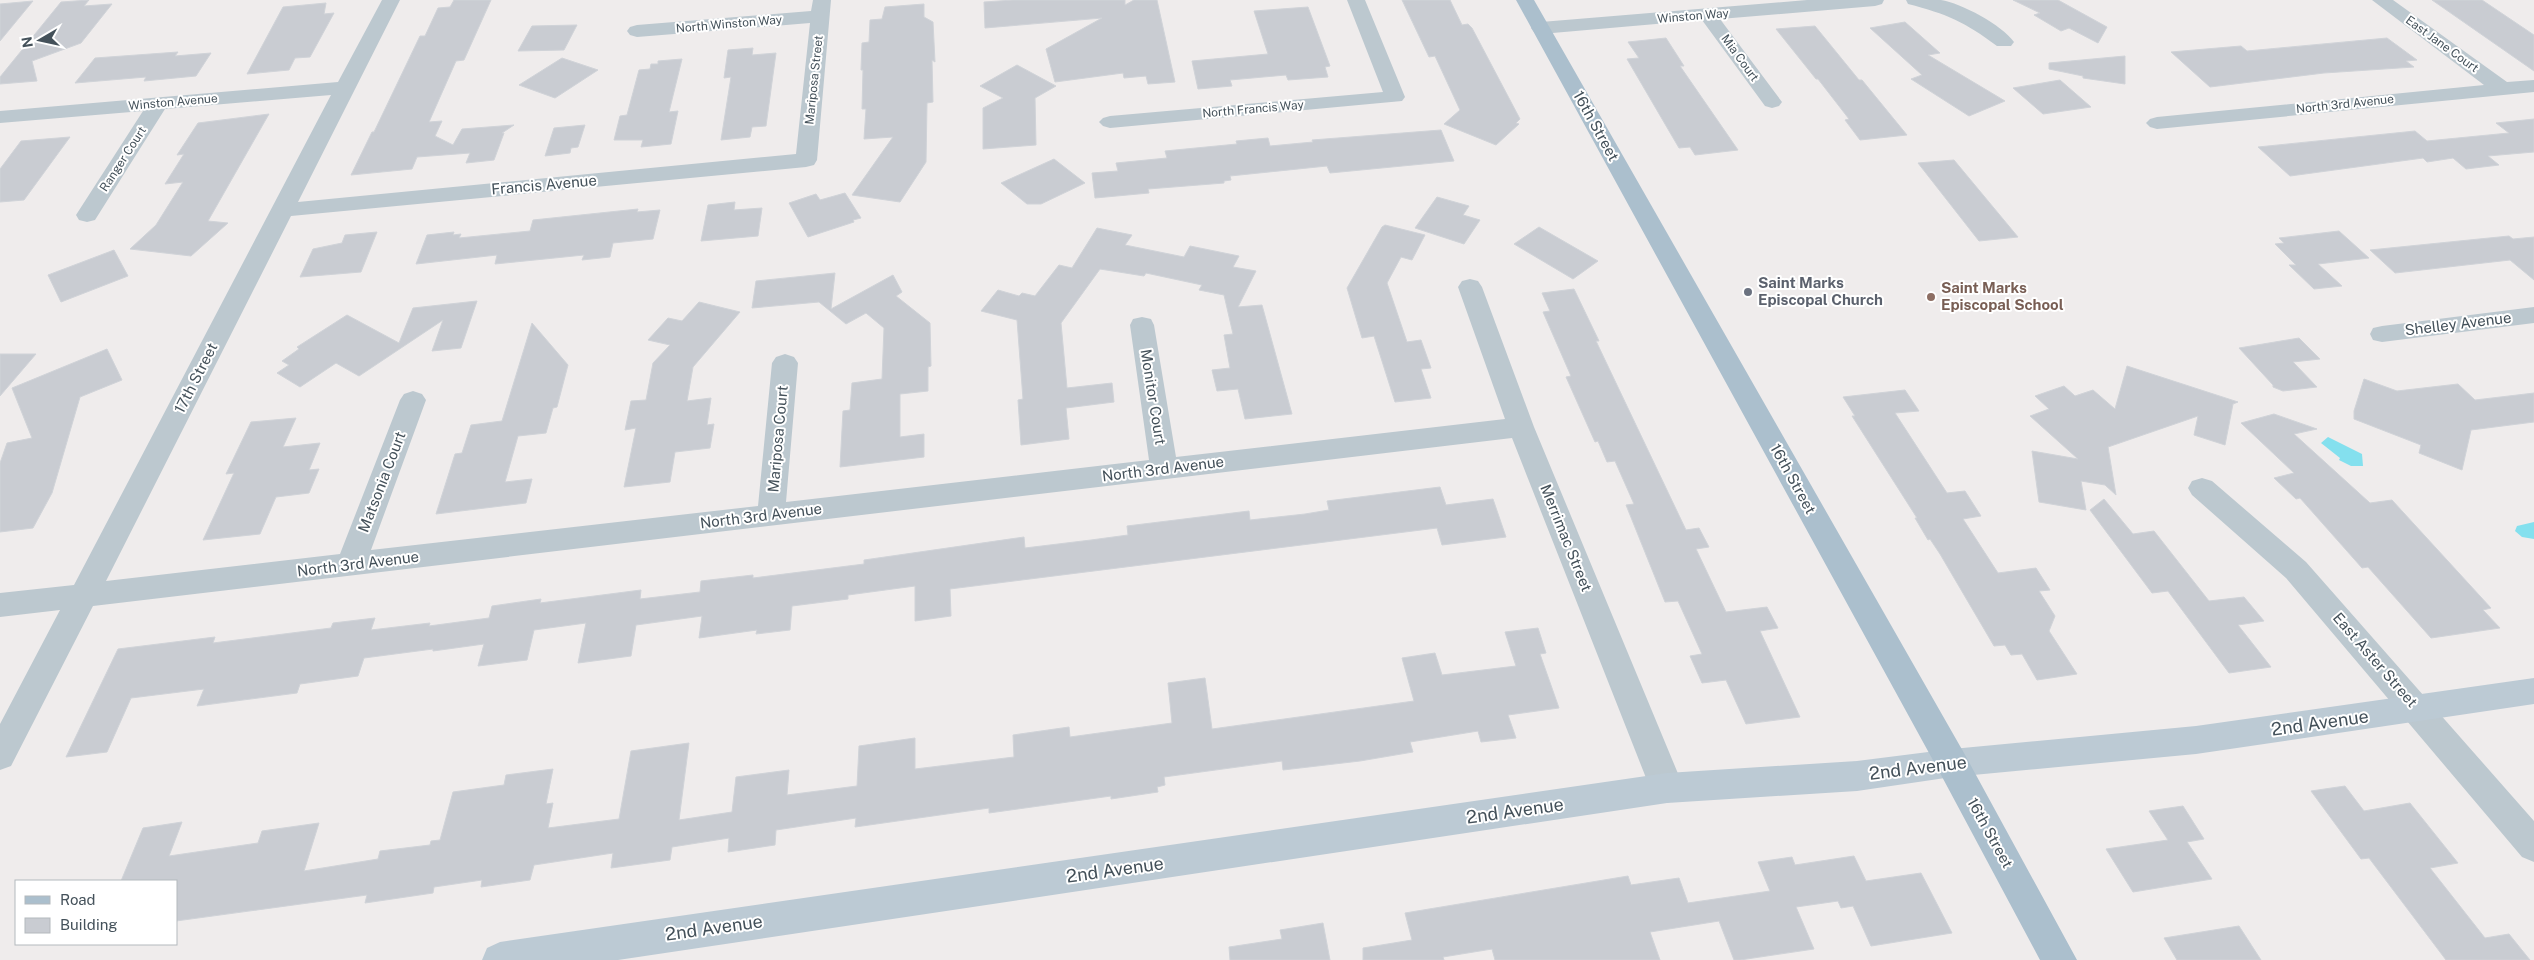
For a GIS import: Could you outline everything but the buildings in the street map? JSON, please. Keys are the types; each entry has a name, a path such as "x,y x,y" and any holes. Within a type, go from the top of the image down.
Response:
{"main road":[{"name":"16th Street","path":"1525,0 1952,763 2060,960"}],"street":[{"name":"17th Street","path":"0,756 391,0"},
{"name":"North Francis Way","path":"1110,122 1396,97 1356,0"},
{"name":"Winston Way","path":"1541,28 1875,0"},
{"path":"1915,0 1943,5 1970,16 2004,42"},
{"name":"East Jane Court","path":"2381,0 2503,89"},
{"name":"North Winston Way","path":"637,31 821,8"},
{"name":"Mariposa Street","path":"806,160 821,8"},
{"name":"Mia Court","path":"1707,14 1772,102"},
{"name":"North 3rd Avenue","path":"2157,123 2534,86"},
{"name":"Winston Avenue","path":"0,117 345,88"},
{"name":"Ranger Court","path":"87,215 159,103"},
{"name":"Francis Avenue","path":"283,210 806,160"},
{"name":"Merrimac Street","path":"1470,287 1521,427 1667,788"},
{"name":"Shelley Avenue","path":"2382,334 2534,315"},
{"name":"Monitor Court","path":"1142,325 1164,469"},
{"name":"Mariposa Court","path":"771,515 785,362"},
{"name":"Matsonia Court","path":"351,564 413,400"},
{"name":"North 3rd Avenue","path":"0,605 1521,427"},
{"name":"East Aster Street","path":"2202,488 2296,570 2418,709 2534,846"},
{"name":"2nd Avenue","path":"500,960 1667,788 1858,776 1952,763 2196,740 2534,691"}],"water":[{"path":"2328,437 2362,454 2363,466 2351,466 2339,460 2340,458 2321,443"},
{"path":"2534,522 2534,539 2522,537 2515,531 2517,526"}],"place":[{"name":"Saint Marks Episcopal Church","path":"1748,292"},
{"name":"Saint Marks Episcopal School","path":"1931,297"}]}
